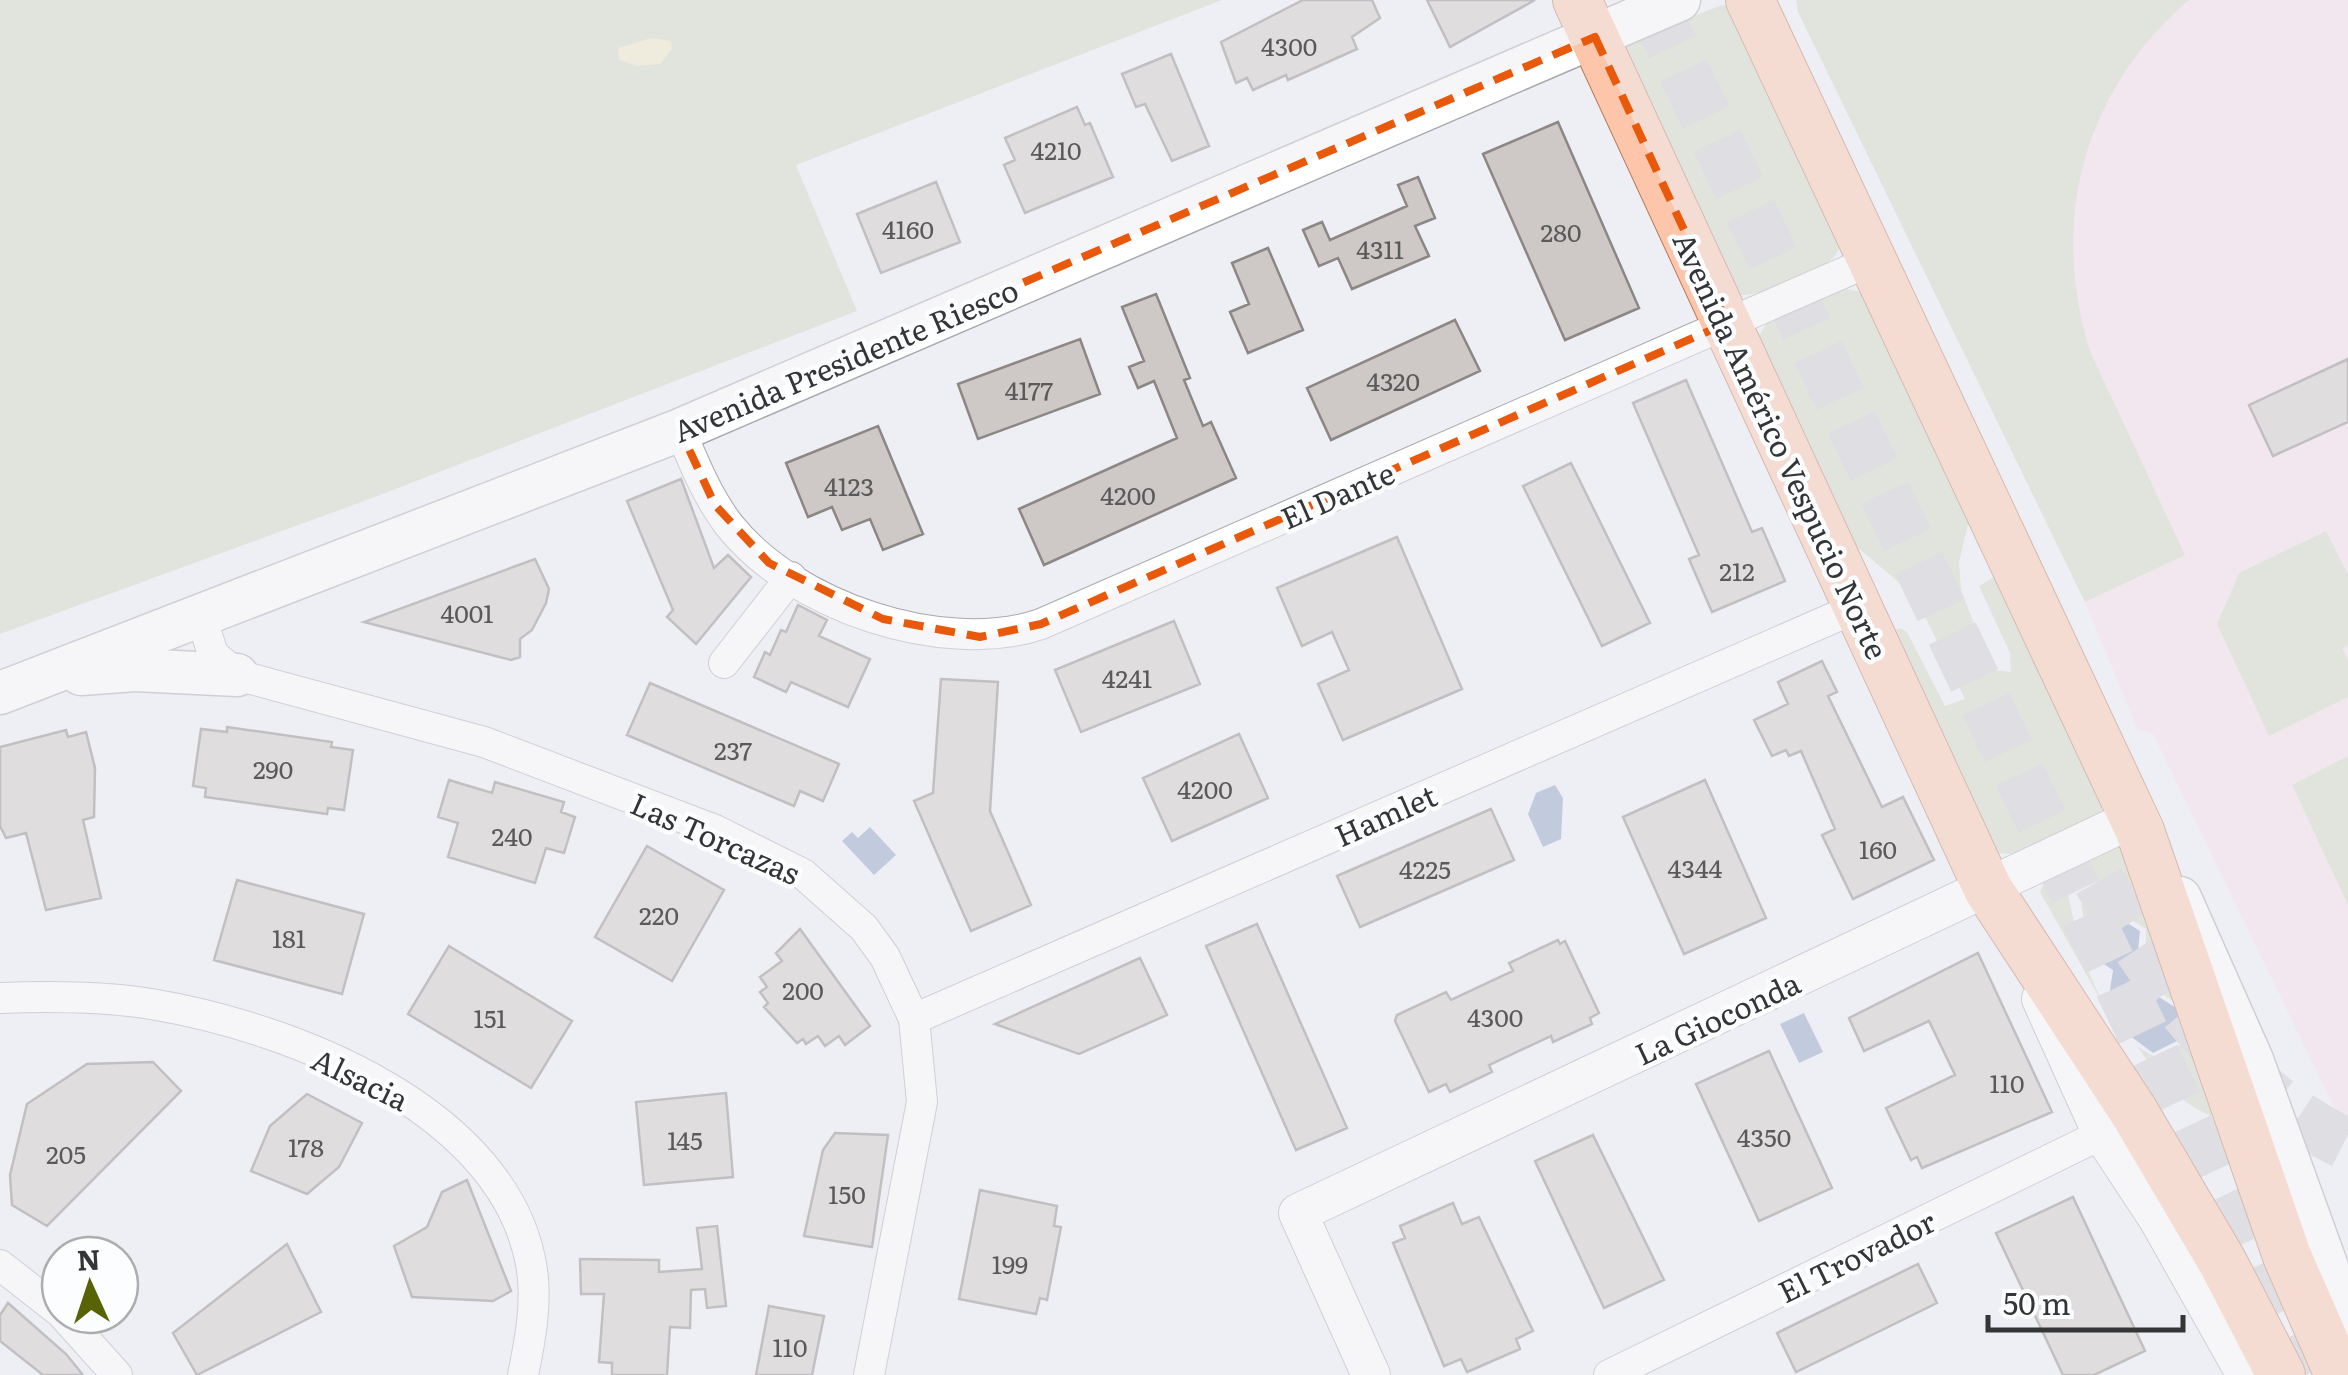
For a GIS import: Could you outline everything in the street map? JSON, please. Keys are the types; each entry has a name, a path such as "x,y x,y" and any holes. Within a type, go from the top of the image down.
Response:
{"main road":[{"name":"Avenida Presidente Riesco","path":"18,686 680,430 1586,18 1679,0"},
{"path":"1750,0 2137,825 2205,946 2252,1060 2348,1325"},
{"name":"Avenida Américo Vespucio Norte","path":"1586,18 1988,889 2134,1112 2223,1263 2281,1375"},
{"path":"18,686 134,670 237,675"},
{"path":"2137,825 2287,1256 2339,1375"},
{"path":"2252,1060 2286,1114 2348,1254"}],"street":[{"name":"El Dante","path":"680,430 706,490 731,527 791,577 855,608 923,631 980,637 1022,630 1875,260"},
{"path":"724,663 791,577"},
{"name":"Hamlet","path":"914,1019 1856,608"},
{"path":"200,613 213,654 237,675"},
{"name":"Las Torcazas","path":"237,675 484,742 743,842 803,874 845,906 885,957 914,1019 922,1073 919,1127 869,1375"},
{"name":"La Gioconda","path":"1371,1375 1298,1213 1988,889 2137,825"},
{"name":"Avenida Américo Vespucio Norte","path":"1988,889 2102,1134 2158,1219 2246,1375"},
{"name":"Alsacia","path":"0,998 110,1000 226,1021 377,1080 432,1114 482,1162 525,1241 534,1290 524,1375"},
{"name":"El Trovador","path":"1610,1375 2102,1134"},
{"path":"0,1266 40,1297"},
{"path":"81,1335 116,1375"}],"highlighted area":[{"path":"1595,37 1727,323 1041,624 980,637 883,619 769,563 715,505 680,430"}],"shaded area":[{"path":"1796,0 2348,0 2348,1136 2153,734 2137,729 2085,602 1798,12"}],"green space":[{"path":"0,0 1222,0 796,165 857,311 367,500 0,634"},
{"path":"1796,0 2189,0 2123,74 2101,116 2085,160 2076,206 2073,254 2078,302 2090,351 2185,555 2085,602 1798,12"},
{"path":"1722,5 1729,6 1840,239 1835,255 1823,265 1783,284 1743,295 1735,294 1625,49 1636,38"},
{"path":"1847,289 1867,293 1969,521 1959,562 1961,590 1992,670 2011,672 2010,653 1979,586 2000,574 2102,798 2101,815 2014,854 1996,853 1890,631 1900,628 1907,632 1945,706 1965,699 1915,596 1851,542 1758,338 1768,320"},
{"path":"2326,531 2348,574 2348,645 2342,648 2348,660 2348,697 2269,736 2217,624 2239,573"},
{"path":"2348,756 2348,905 2292,785"},
{"path":"2124,842 2135,848 2228,1117 2199,1110 2174,1091 2190,1080 2183,1063 2158,1076 2137,1046 2156,1058 2181,1044 2184,1009 2164,995 2165,971 2146,955 2146,929 2118,912 2091,925 2088,940 2081,905 2102,892 2096,878 2077,887 2075,865"},
{"path":"2063,870 2081,955 2104,1006 2040,892 2045,881"}],"sand":[{"path":"651,38 671,41 672,48 661,64 638,66 619,60 618,48"}],"water":[{"path":"1555,785 1563,798 1561,839 1543,847 1528,814 1536,793"},
{"path":"870,827 896,855 874,875 842,841 852,832 858,838"},
{"path":"2115,915 2140,931 2137,960 2160,972 2159,997 2181,1011 2177,1041 2153,1053 2129,1035 2133,1009 2109,996 2113,970 2088,954 2091,927"},
{"path":"1804,1013 1823,1052 1799,1063 1780,1024"}],"building":[{"path":"1303,0 1372,0 1380,18 1352,37 1357,49 1288,80 1286,75 1253,90 1247,78 1236,83 1221,42"},
{"path":"1427,0 1535,0 1450,47"},
{"path":"1171,54 1209,146 1172,161 1145,104 1136,107 1122,74"},
{"path":"1077,107 1085,125 1090,123 1113,177 1025,213 1004,165 1015,160 1005,138"},
{"path":"1558,122 1639,308 1565,340 1483,154"},
{"path":"1418,177 1435,218 1415,226 1429,256 1352,289 1338,258 1319,266 1303,230 1322,222 1330,240 1407,206 1398,185"},
{"path":"936,182 960,242 881,273 857,214"},
{"path":"1268,248 1303,330 1248,353 1230,312 1249,304 1232,263"},
{"path":"1156,294 1190,378 1184,380 1203,426 1211,422 1236,478 1044,565 1019,509 1177,438 1154,381 1138,388 1129,367 1144,361 1122,307"},
{"path":"1455,320 1480,371 1331,440 1307,388"},
{"path":"1080,339 1100,394 978,439 958,384"},
{"path":"2348,359 2348,422 2273,456 2249,405"},
{"path":"1686,380 1752,532 1762,528 1785,581 1712,612 1689,559 1699,555 1633,403"},
{"path":"878,426 923,534 883,550 870,519 842,530 832,507 808,517 786,463"},
{"path":"1571,463 1650,623 1602,646 1523,486"},
{"path":"681,479 714,568 728,555 751,577 696,644 667,617 673,610 627,501"},
{"path":"1397,537 1462,689 1343,740 1318,684 1349,670 1332,632 1302,646 1277,588"},
{"path":"535,559 549,589 532,630 520,639 520,657 511,660 364,622"},
{"path":"798,605 827,620 819,636 870,659 848,707 791,682 786,692 754,677 765,652 770,655 781,630 786,632"},
{"path":"1174,621 1200,684 1081,732 1055,670"},
{"path":"1822,661 1837,692 1828,696 1882,807 1903,797 1934,860 1853,899 1822,835 1835,829 1801,751 1789,756 1786,750 1772,756 1754,720 1788,704 1778,682"},
{"path":"941,679 998,682 990,811 1031,905 971,931 914,801 933,793"},
{"path":"650,683 839,764 823,801 800,791 794,806 627,735"},
{"path":"227,727 332,742 331,747 353,750 344,810 328,808 327,814 205,797 206,788 193,786 201,729 227,732"},
{"path":"66,730 68,737 86,732 95,768 94,817 83,820 101,898 46,910 26,833 6,838 0,826 0,747"},
{"path":"1239,734 1268,798 1172,841 1143,778"},
{"path":"449,780 492,793 495,782 564,802 561,812 575,817 564,853 546,848 535,883 448,857 458,823 438,817"},
{"path":"1705,780 1766,918 1684,954 1623,817"},
{"path":"1491,809 1514,860 1360,927 1337,876"},
{"path":"647,846 724,890 672,981 595,937"},
{"path":"237,880 364,914 342,994 214,960"},
{"path":"1257,924 1347,1128 1296,1150 1206,946"},
{"path":"800,929 870,1026 845,1045 839,1036 825,1046 818,1036 806,1044 803,1039 797,1043 764,1007 768,1003 760,992 767,987 760,977 782,961 776,953"},
{"path":"1558,940 1560,944 1565,941 1599,1013 1590,1018 1592,1024 1553,1042 1551,1036 1489,1065 1492,1072 1450,1092 1446,1084 1429,1092 1395,1021 1397,1015 1446,992 1451,1000 1513,971 1509,963"},
{"path":"449,946 572,1021 531,1088 408,1014"},
{"path":"1978,953 2052,1112 1922,1168 1917,1157 1911,1160 1886,1108 1955,1075 1929,1021 1864,1051 1849,1018"},
{"path":"1140,958 1167,1015 1079,1054 995,1024"},
{"path":"1769,1051 1832,1188 1759,1221 1696,1084"},
{"path":"153,1062 181,1091 47,1226 12,1205 10,1175 27,1104 87,1064"},
{"path":"726,1093 733,1177 644,1185 636,1102"},
{"path":"307,1094 362,1123 339,1167 307,1194 251,1171 270,1126"},
{"path":"835,1133 888,1135 872,1247 804,1236 823,1150"},
{"path":"1593,1135 1664,1280 1604,1308 1535,1161"},
{"path":"467,1180 511,1291 493,1301 412,1297 394,1246 427,1227 442,1192"},
{"path":"980,1190 1057,1206 1054,1226 1061,1227 1047,1300 1040,1298 1036,1314 959,1299"},
{"path":"2073,1197 2145,1351 2094,1375 2063,1375 1996,1233"},
{"path":"1453,1203 1462,1224 1479,1217 1533,1331 1516,1339 1520,1349 1467,1372 1461,1359 1444,1366 1393,1243 1405,1238 1400,1226"},
{"path":"717,1226 726,1306 707,1308 705,1289 691,1290 690,1328 670,1327 667,1375 612,1375 612,1363 599,1362 604,1294 581,1294 580,1259 659,1260 659,1272 702,1269 697,1228"},
{"path":"287,1244 321,1312 197,1375 173,1333"},
{"path":"1918,1264 1937,1303 1796,1372 1777,1333"},
{"path":"8,1303 66,1354 83,1375 43,1375 0,1341 0,1315"},
{"path":"769,1306 824,1316 812,1375 756,1375"}],"tunnel":[{"path":"1650,0 2306,1375"},
{"path":"2099,881 2174,997 2235,1066 2307,1123 2348,1145"}]}
